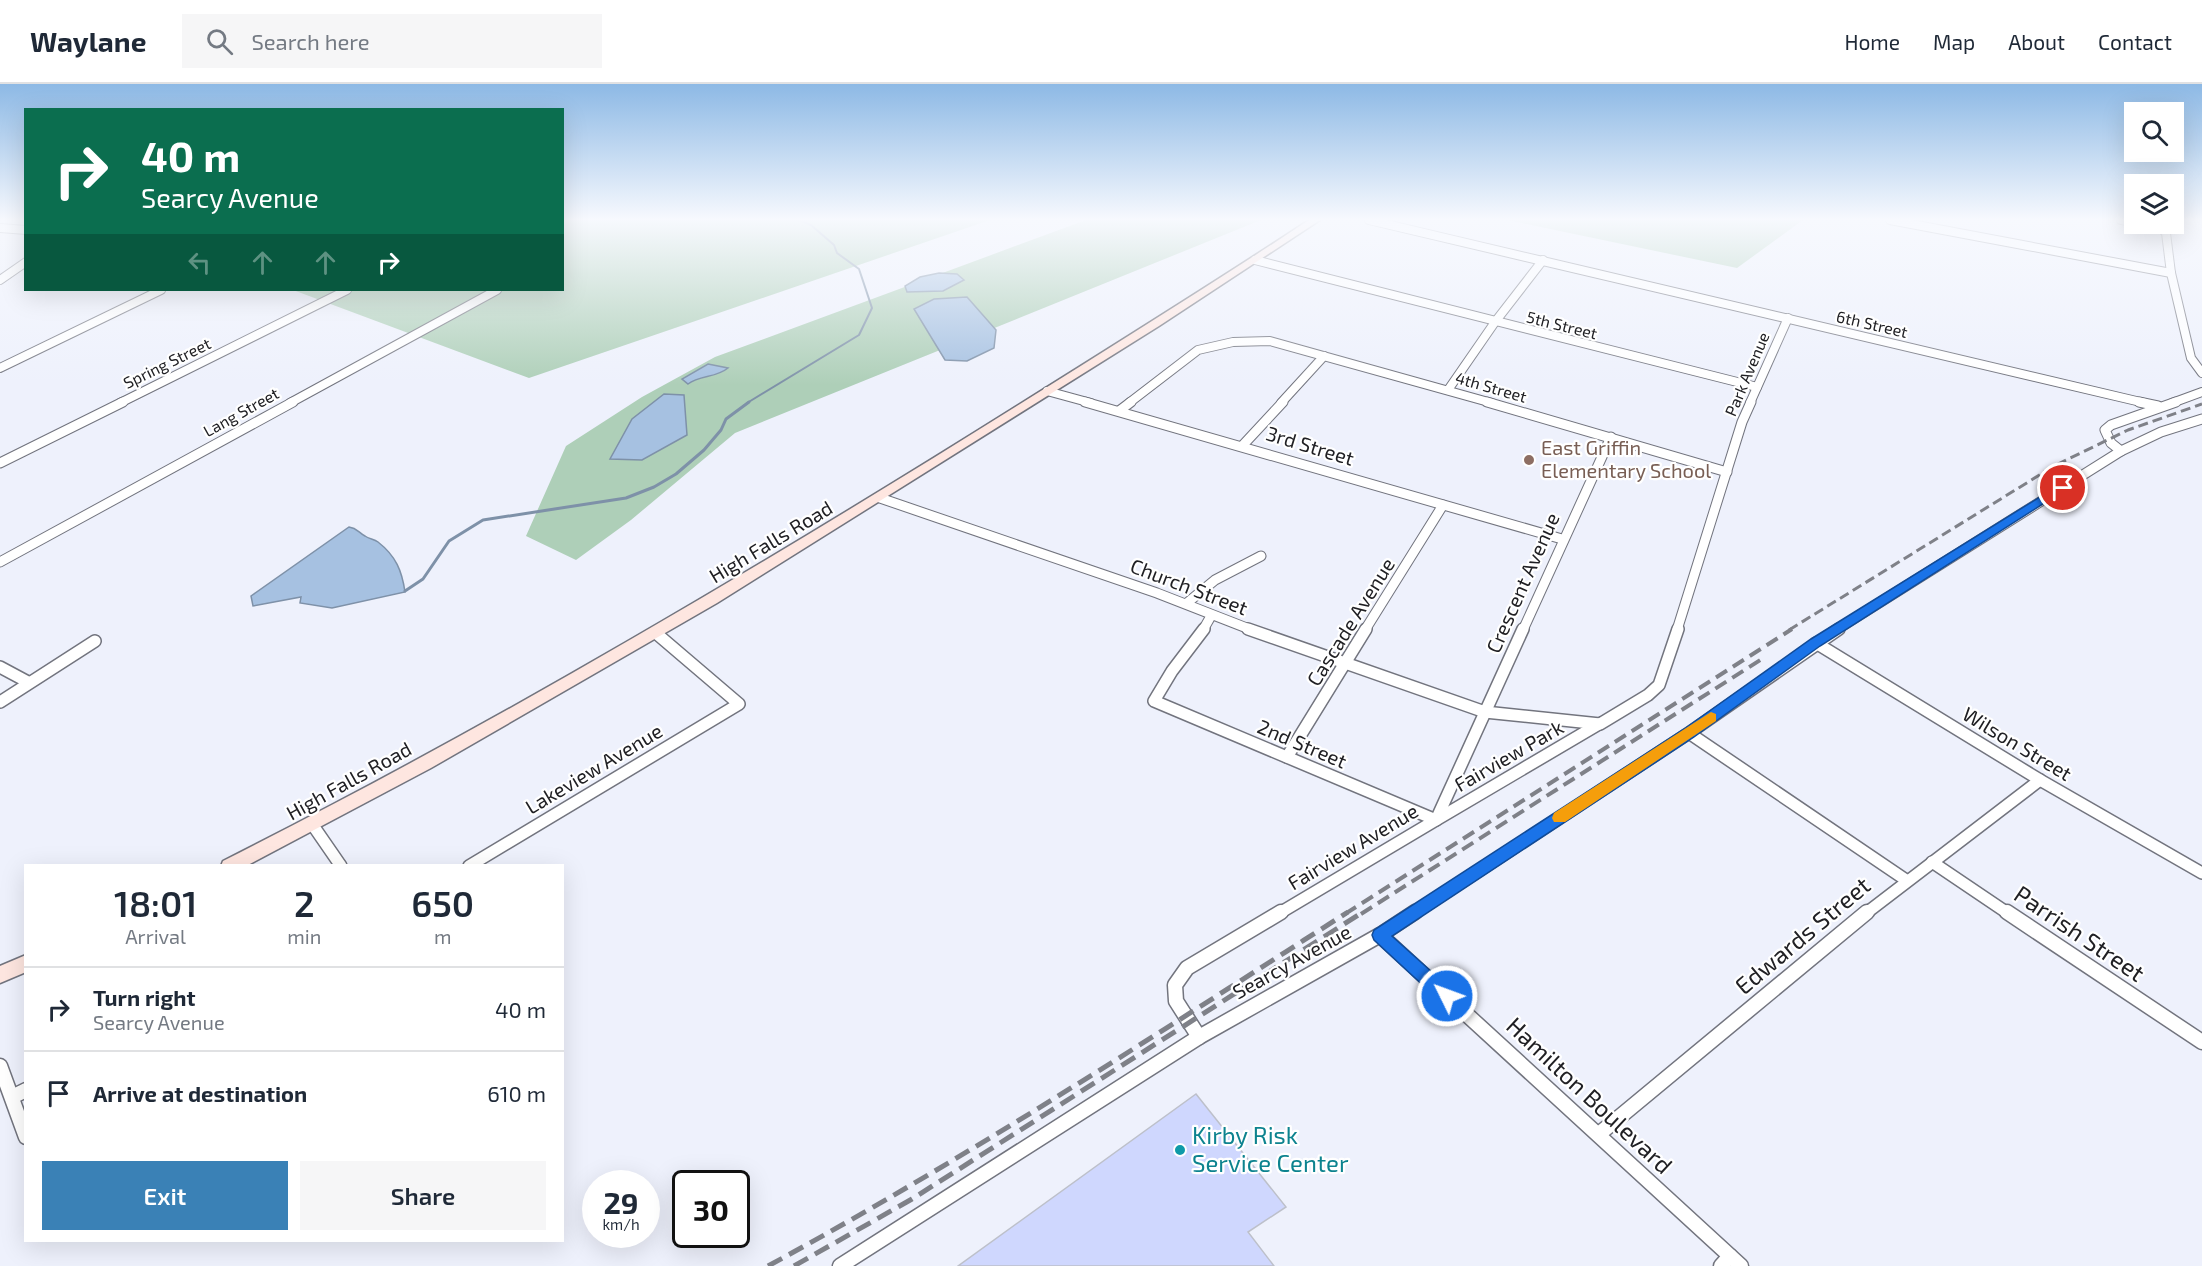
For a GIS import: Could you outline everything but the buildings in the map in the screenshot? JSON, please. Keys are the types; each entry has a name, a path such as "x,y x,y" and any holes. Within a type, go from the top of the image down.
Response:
{"street":[{"name":"High Falls Road","path":"233,864 312,824 657,634 880,498 1232,275"},
{"name":"5th Street","path":"1311,275 1757,387"},
{"path":"1448,390 1495,322 1531,275"},
{"name":"6th Street","path":"1607,275 2158,406"},
{"path":"2172,275 2191,358 2202,374"},
{"path":"0,368 159,291"},
{"name":"Spring Street","path":"0,463 345,291"},
{"name":"Lang Street","path":"0,562 495,291"},
{"name":"Park Avenue","path":"1600,724 1648,695 1659,685 1726,472 1757,387 1788,318"},
{"name":"4th Street","path":"1119,411 1197,350 1246,341 1270,341 1448,390 1726,472"},
{"path":"1243,445 1324,356"},
{"name":"3rd Street","path":"1047,391 1243,445 1562,540"},
{"path":"2121,451 2111,442 2105,430 2158,406 2202,392"},
{"name":"Searcy Avenue","path":"840,1266 1199,1037 1380,935 1689,733 1816,643 2121,451 2161,432 2202,419"},
{"name":"Crescent Avenue","path":"1485,712 1611,437"},
{"name":"Church Street","path":"880,498 1187,603 1211,616 1485,712"},
{"name":"Cascade Avenue","path":"1287,756 1347,664 1443,505"},
{"path":"1187,603 1203,588 1261,556"},
{"name":"2nd Street","path":"1211,616 1199,638 1172,671 1154,701 1436,820"},
{"name":"Lakeview Avenue","path":"472,864 738,704 657,634"},
{"path":"0,702 95,641"},
{"name":"Wilson Street","path":"1816,643 2040,780 2202,873"},
{"path":"0,668 28,682"},
{"path":"1485,712 1562,722 1600,724"},
{"name":"Fairview Avenue","path":"1199,1037 1176,1001 1175,985 1187,968 1436,820 1485,712"},
{"name":"Fairview Park","path":"1436,820 1600,724"},
{"path":"1689,733 1906,880"},
{"name":"Edwards Street","path":"1599,1134 1906,880 2040,780"},
{"path":"312,824 340,864"},
{"name":"Parrish Street","path":"1932,862 2202,1042"},
{"name":"Hamilton Boulevard","path":"1380,935 1599,1134 1730,1263"},
{"path":"0,975 24,964"},
{"path":"0,1066 24,1131"},
{"path":"12,1097 24,1091"}],"green space":[{"path":"564,275 829,275 529,378 296,291 564,291"},
{"path":"937,275 1125,275 735,433 631,520 576,560 526,536 566,446 642,397 715,357"}],"water":[{"path":"958,275 964,280 943,291 907,292 905,286 920,277"},
{"path":"967,297 996,330 994,348 967,361 945,360 914,309 934,299"},
{"path":"708,364 728,368 688,384 682,379"},
{"path":"664,394 684,395 687,435 642,460 610,459 632,419"},
{"path":"349,527 376,541 394,558 405,592 332,608 300,603 301,597 253,606 251,596"}],"waterway":[{"path":"747,403 859,335 872,308 861,275"},
{"path":"405,591 423,579 449,541 483,520 626,498 654,487 676,474 704,450 721,430 726,419 749,402"}],"railway":[{"path":"1789,630 2054,466 2128,430 2202,404"},
{"path":"1345,914 1792,629"},
{"path":"1361,914 1765,657"},
{"path":"768,1266 989,1139 1348,912"},
{"path":"794,1266 912,1199 1363,912"}],"slow traffic":[{"path":"1560,818 1711,717"}],"place":[{"name":"East Griffin Elementary School","path":"1529,460"},
{"name":"Kirby Risk Service Center","path":"1180,1150"}],"route":[{"path":"1447,996 1380,935 1689,733 1816,643 2063,488"}]}
